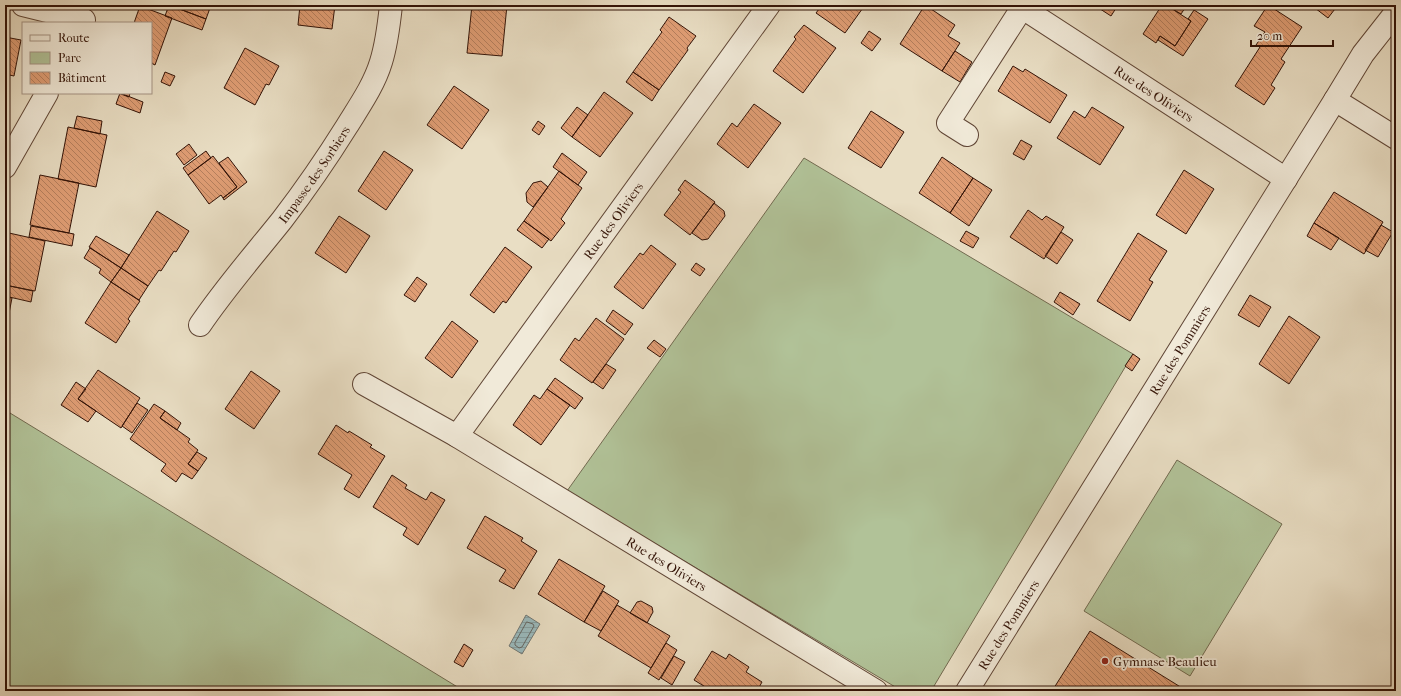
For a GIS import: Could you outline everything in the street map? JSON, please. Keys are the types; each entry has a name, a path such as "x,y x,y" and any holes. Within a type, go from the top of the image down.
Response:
{"street":[{"path":"23,5 86,16"},
{"name":"Impasse des Sorbiers","path":"200,325 216,302 283,219 334,146 361,104 374,80 381,62 386,42 391,5"},
{"name":"Rue des Oliviers","path":"457,436 769,5"},
{"name":"Rue des Oliviers","path":"967,135 948,123 1020,6 1286,179"},
{"name":"Rue des Pommiers","path":"967,691 1363,54 1396,12"},
{"path":"5,167 46,94"},
{"path":"1335,100 1396,138"},
{"name":"Rue des Oliviers","path":"364,384 457,436 876,691"}],"green space":[{"path":"804,158 1133,354 931,691 902,691 567,491"},
{"path":"10,413 464,691 5,691 5,422"},
{"path":"1177,460 1282,524 1190,676 1084,611"}],"water":[{"path":"526,615 540,624 522,654 509,646"}],"building":[{"path":"169,5 201,5 210,8 206,19"},
{"path":"169,5 206,19 202,30 165,16"},
{"path":"300,5 335,5 332,29 298,25"},
{"path":"472,5 507,5 502,56 467,53"},
{"path":"822,5 865,5 845,33 816,13"},
{"path":"873,5 882,5 879,9"},
{"path":"925,5 955,25 948,36 960,43 942,71 900,44"},
{"path":"1094,5 1118,5 1111,16"},
{"path":"1162,5 1166,5 1191,21 1175,46 1160,36 1156,43 1143,34"},
{"path":"1166,5 1187,5 1181,14"},
{"path":"1268,5 1302,27 1281,59 1285,62 1271,85 1275,88 1264,105 1235,86 1260,47 1256,45 1265,32 1254,26"},
{"path":"1311,5 1338,5 1328,18"},
{"path":"140,6 172,18 155,65 152,64 152,22 134,22"},
{"path":"1194,10 1208,19 1183,56 1158,40 1160,36 1175,46 1191,21 1188,19"},
{"path":"669,17 696,36 687,48 688,50 659,90 633,72 662,32 660,30"},
{"path":"804,25 836,48 803,93 773,71 796,39 794,37"},
{"path":"869,31 881,39 872,51 861,43"},
{"path":"5,37 21,40 14,76 5,74"},
{"path":"245,48 279,66 269,85 266,84 255,105 224,88"},
{"path":"955,51 972,62 960,82 942,71"},
{"path":"1013,66 1023,72 1025,69 1067,95 1050,123 998,91"},
{"path":"165,72 175,76 170,86 161,82"},
{"path":"633,72 659,90 652,101 626,82"},
{"path":"454,86 489,110 462,149 427,125"},
{"path":"604,92 633,113 600,157 572,137"},
{"path":"120,94 143,102 140,113 116,104"},
{"path":"121,94 130,94 129,97"},
{"path":"754,104 781,123 748,168 717,144 732,123 737,127"},
{"path":"577,107 588,115 572,137 561,128"},
{"path":"1092,107 1124,127 1100,165 1057,138 1074,111 1085,118"},
{"path":"871,111 904,132 881,168 848,148"},
{"path":"77,116 102,121 100,134 74,128"},
{"path":"538,121 545,126 539,135 532,130"},
{"path":"68,127 107,135 96,187 58,179"},
{"path":"1021,140 1032,146 1024,160 1013,154"},
{"path":"189,144 197,155 184,165 176,154"},
{"path":"206,151 211,158 188,175 183,168"},
{"path":"384,151 413,170 386,210 358,191"},
{"path":"562,153 587,172 578,185 553,167"},
{"path":"213,156 237,187 223,198 221,195 209,204 188,175"},
{"path":"228,157 247,182 224,200 223,198 237,187 219,163"},
{"path":"942,157 973,178 950,213 919,193"},
{"path":"1184,170 1214,189 1186,234 1156,215"},
{"path":"559,171 582,188 561,219 565,223 551,241 524,221"},
{"path":"40,175 79,183 69,233 30,225"},
{"path":"973,178 992,190 969,226 950,213"},
{"path":"685,180 715,202 690,235 664,215 681,192 678,190"},
{"path":"541,181 548,187 533,207 527,202 526,193 533,183"},
{"path":"1334,192 1383,222 1364,254 1314,223"},
{"path":"714,203 724,211 725,216 708,239 702,240 692,233"},
{"path":"1028,210 1042,220 1046,216 1064,227 1044,259 1010,237"},
{"path":"157,211 189,231 176,252 174,251 161,271 159,270 148,286 121,268"},
{"path":"339,216 370,236 346,273 315,253"},
{"path":"524,221 549,239 542,248 517,230"},
{"path":"1314,223 1339,238 1331,250 1307,236"},
{"path":"1381,225 1393,232 1378,257 1365,250"},
{"path":"31,226 74,234 72,246 29,237"},
{"path":"966,231 979,238 973,248 960,241"},
{"path":"1061,232 1073,240 1057,264 1045,256"},
{"path":"9,233 45,241 35,291 5,285 5,252"},
{"path":"1138,233 1167,251 1149,280 1153,282 1130,321 1097,301"},
{"path":"96,236 129,255 121,268 89,247"},
{"path":"651,245 676,264 643,309 614,287 640,253 643,255"},
{"path":"505,247 532,267 506,303 503,301 494,313 470,295"},
{"path":"90,248 121,268 111,282 99,273 101,269 84,258"},
{"path":"696,263 705,269 700,276 691,270"},
{"path":"121,268 148,286 139,300 111,282"},
{"path":"417,277 427,284 415,302 404,295"},
{"path":"111,282 140,301 128,319 130,321 116,343 85,323"},
{"path":"5,285 33,291 31,302 5,296"},
{"path":"1060,292 1080,304 1073,315 1054,302"},
{"path":"1250,295 1271,307 1259,327 1238,315"},
{"path":"5,296 12,298 5,334"},
{"path":"613,310 633,324 625,335 606,321"},
{"path":"1289,316 1320,337 1289,384 1259,364"},
{"path":"596,318 624,339 592,383 560,360 575,338 579,341"},
{"path":"452,321 478,341 452,378 425,358"},
{"path":"654,340 666,349 660,357 647,348"},
{"path":"1133,354 1140,359 1132,371 1125,366"},
{"path":"606,364 616,370 603,389 593,382"},
{"path":"98,370 140,398 121,428 78,399"},
{"path":"251,371 280,391 254,429 225,409"},
{"path":"555,378 583,398 575,409 547,389"},
{"path":"76,382 86,389 78,399 96,411 88,422 61,405"},
{"path":"547,389 570,405 541,445 513,425 534,395 540,399"},
{"path":"137,403 148,410 132,433 122,426"},
{"path":"154,404 165,411 160,418 190,439 188,442 198,450 188,464 198,471 192,479 182,473 176,482 161,471 166,464 130,439"},
{"path":"165,411 181,423 177,430 160,418"},
{"path":"336,425 372,445 370,447 385,456 359,498 344,489 352,475 318,454"},
{"path":"197,452 207,458 198,471 188,464"},
{"path":"392,475 407,485 405,488 426,500 431,492 445,500 418,545 403,535 407,528 373,507"},
{"path":"485,516 523,538 521,541 537,551 514,589 499,581 506,570 467,548"},
{"path":"559,559 605,586 584,622 538,594"},
{"path":"603,591 619,601 601,631 584,622"},
{"path":"641,601 652,607 653,612 647,623 630,613 637,602"},
{"path":"617,605 670,636 651,668 598,636"},
{"name":"Gymnase Beaulieu","path":"1090,631 1187,691 1052,691"},
{"path":"666,643 677,650 659,680 648,673"},
{"path":"464,644 473,650 463,667 454,662"},
{"path":"712,651 726,659 729,654 749,667 746,672 762,682 757,691 712,691 694,680"},
{"path":"674,656 685,662 672,685 661,678"}],"place":[{"name":"Gymnase Beaulieu","path":"1105,661"}]}
